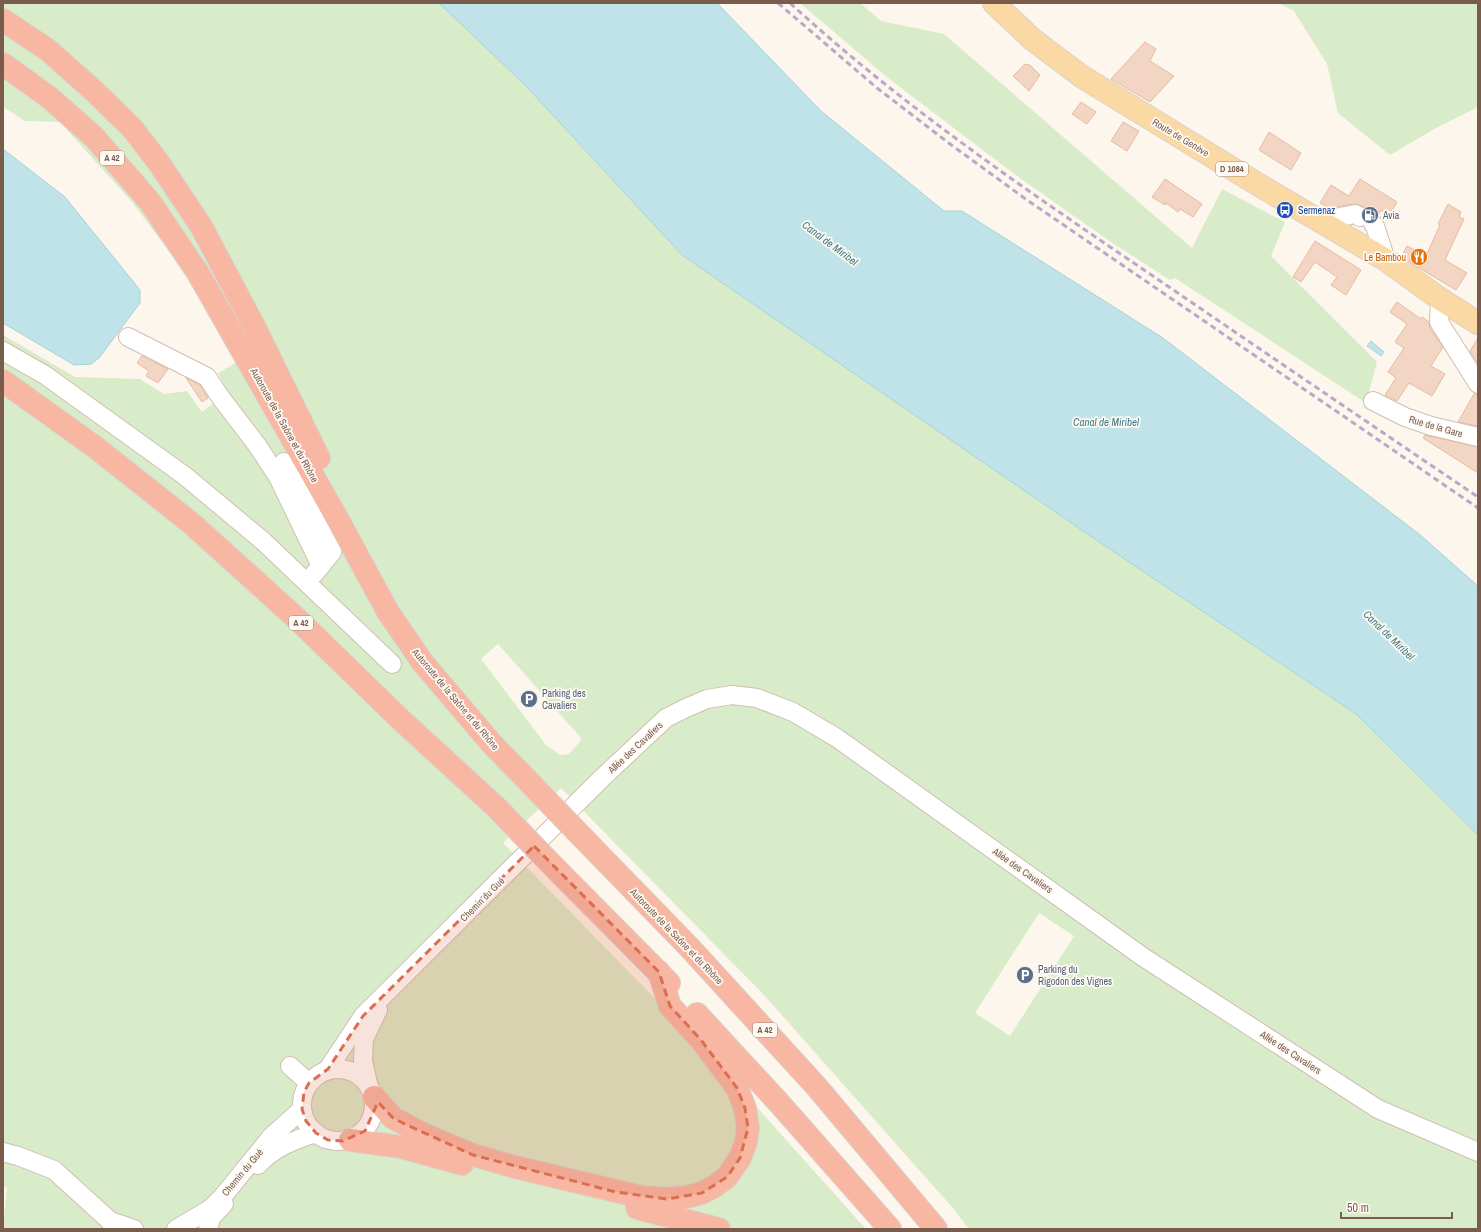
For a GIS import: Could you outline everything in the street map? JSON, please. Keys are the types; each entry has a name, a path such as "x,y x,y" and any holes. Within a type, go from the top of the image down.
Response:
{"highway":[{"path":"3,20 48,50 94,91 132,128 163,169 201,226 254,326 312,444 390,593 457,703"},
{"name":"Autoroute de la Saône et du Rhône","path":"3,64 50,98 94,137 150,202 198,273 337,518 388,612 423,663 492,744 689,947 816,1086 936,1229"},
{"name":"A 42","path":"3,381 96,447 192,522 295,617 400,719 497,808 659,972 780,1104 890,1229"},
{"path":"3,396 96,447"},
{"path":"371,1090 394,1118 425,1135 473,1155 546,1175 641,1197 667,1199 687,1197 702,1193 727,1177 740,1158 746,1142 748,1128 745,1108 733,1082 702,1040 670,1006 659,972"},
{"path":"350,1140 401,1147 719,1229"}],"main road":[{"name":"Route de Genève","path":"994,3 1032,39 1081,76 1386,260 1440,299 1478,323"}],"street":[{"path":"1320,221 1355,214 1366,220 1375,226 1386,260"},
{"path":"1440,299 1439,322 1478,384"},
{"path":"128,337 207,377 257,445 278,477 321,566"},
{"path":"3,351 45,375 185,476 263,541 392,664"},
{"name":"Rue de la Gare","path":"1373,401 1405,417 1431,426 1478,437"},
{"path":"284,462 332,552 307,582"},
{"name":"Allée des Cavaliers","path":"576,804 666,718 707,699 732,696 757,698 793,712 837,738 1143,956 1378,1109 1478,1152"},
{"name":"Chemin du Gué","path":"328,1070 363,1016 576,804"},
{"name":"Chemin du Gué","path":"371,1090 363,1061 364,1039 386,993"},
{"path":"290,1066 309,1083"},
{"path":"341,1068 350,1070 362,1076 371,1090 375,1107 370,1123 364,1131 350,1140 328,1140 316,1134 306,1121 302,1109 304,1092 309,1083 316,1076 328,1070 341,1068"},
{"name":"Chemin du Gué","path":"176,1229 210,1209 224,1195 271,1137 302,1109"},
{"name":"Chemin du Gué","path":"208,1229 211,1218 264,1159 282,1146 316,1134"},
{"path":"3,1152 18,1156 54,1170 112,1225 134,1229"}],"highlighted area":[{"path":"534,846 659,972 670,1006 701,1040 737,1088 745,1108 748,1128 740,1158 727,1177 702,1193 667,1199 616,1192 473,1155 393,1118 378,1102 365,1131 343,1141 328,1140 316,1133 306,1121 302,1109 304,1092 309,1083 328,1069 363,1016"}],"green space":[{"path":"3,3 439,3 526,86 682,255 1083,531 1356,714 1478,835 1478,1229 969,1229 951,1206 764,995 561,788 503,843 710,1055 866,1229 3,1229 7,1188 3,1186 3,335 75,377 140,379 164,394 187,391 202,412 228,392 218,373 237,362 181,267 132,202 60,122 25,121 3,107","holes":["498,644 582,739 569,754 560,755 546,745 481,659","1039,913 1074,936 1010,1036 975,1013"]},
{"path":"800,3 860,3 881,21 944,34 1192,248 1222,189 1285,222 1271,256 1377,362 1366,403 1175,278 1170,280 1111,242 1017,176 888,78"},
{"path":"1278,3 1478,3 1478,101 1476,108 1436,128 1390,155 1338,113 1327,64 1294,11"}],"water":[{"name":"Canal de Miribel","path":"439,3 717,3 821,111 944,211 962,211 1163,338 1419,534 1478,586 1478,835 1356,714 1083,531 682,255 526,86"},
{"path":"3,149 65,197 140,290 140,303 99,358 91,364 74,365 3,323"},
{"path":"1371,341 1384,352 1381,356 1367,346"}],"building":[{"path":"1145,42 1156,49 1150,61 1174,76 1150,102 1111,79"},
{"path":"1025,64 1030,65 1040,75 1029,91 1013,76"},
{"path":"1081,102 1096,112 1087,124 1072,114"},
{"path":"1123,122 1139,131 1127,151 1111,141"},
{"path":"1269,132 1301,153 1291,170 1259,150"},
{"path":"1165,179 1202,204 1193,217 1180,209 1178,212 1166,203 1165,205 1152,197"},
{"path":"1360,179 1397,202 1389,216 1381,210 1378,215 1370,214 1366,208 1360,205 1353,204 1329,208 1320,203 1331,185 1349,196"},
{"path":"1448,204 1461,212 1459,217 1464,219 1445,260 1467,273 1456,290 1402,256 1407,246 1426,256 1440,225 1438,224"},
{"path":"1315,241 1361,270 1346,295 1331,285 1337,277 1315,262 1301,282 1293,277"},
{"path":"1397,302 1421,319 1422,317 1429,322 1430,328 1443,347 1431,366 1445,374 1432,396 1409,383 1397,401 1385,395 1396,378 1388,372 1404,348 1395,342 1407,324 1390,312"},
{"path":"1478,338 1478,364 1470,351"},
{"path":"142,356 168,369 158,383 146,376 149,371 137,363"},
{"path":"186,378 200,385 208,398 202,402"},
{"path":"1474,394 1478,394 1478,426 1458,422"},
{"path":"1425,435 1478,447 1478,473 1423,438"}],"railway":[{"path":"778,3 877,88 1027,200 1478,508"},
{"path":"790,3 875,76 963,144 1009,177 1478,497"}],"place":[{"name":"Sermenaz","path":"1285,210"},
{"name":"Avia","path":"1370,215"},
{"name":"Le Bambou","path":"1419,257"},
{"name":"Parking des Cavaliers","path":"529,699"},
{"name":"Parking du Rigodon des Vignes","path":"1025,975"}]}
